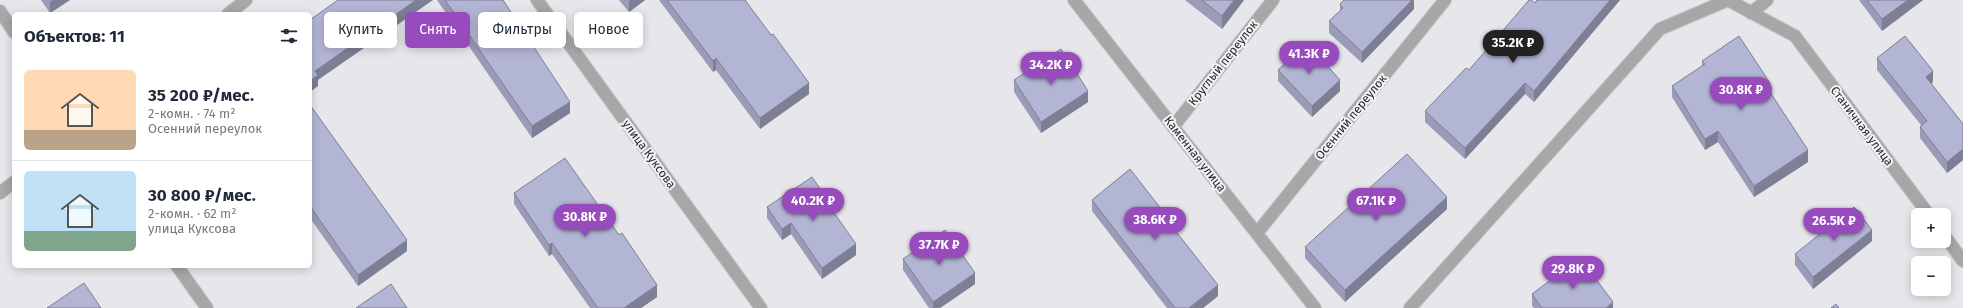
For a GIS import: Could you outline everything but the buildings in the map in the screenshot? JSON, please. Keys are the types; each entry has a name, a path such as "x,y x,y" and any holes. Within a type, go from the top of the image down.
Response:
{"street":[{"path":"231,12 246,0"},
{"name":"улица Куксова","path":"537,0 761,308"},
{"name":"Каменная улица","path":"1074,0 1315,308"},
{"name":"Круглый переулок","path":"1173,127 1273,0"},
{"name":"Осенний переулок","path":"1257,233 1445,0"},
{"path":"1410,308 1660,29 1728,0 1751,13 1767,0"},
{"path":"0,11 12,29"},
{"name":"Станичная улица","path":"1751,13 1795,36 1924,208"},
{"path":"0,193 12,184"},
{"path":"1951,245 1963,261"},
{"path":"178,268 207,308"}]}
